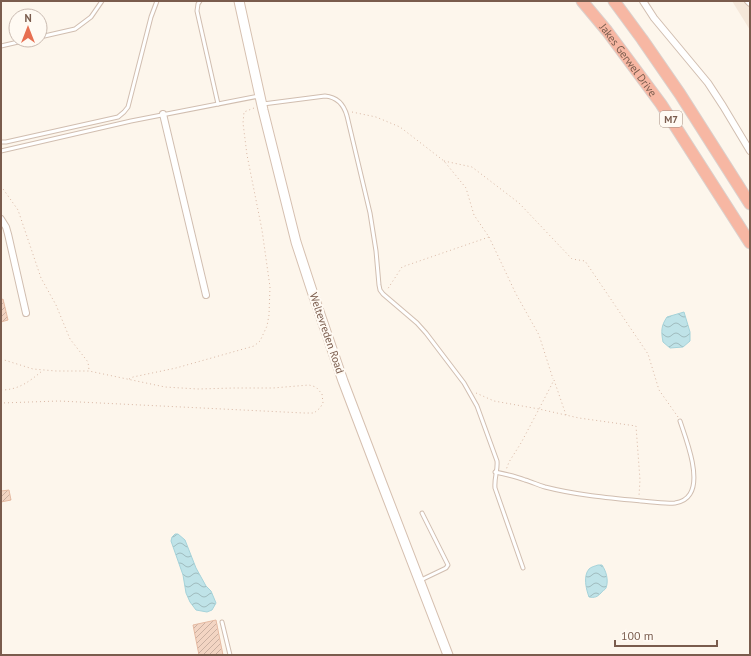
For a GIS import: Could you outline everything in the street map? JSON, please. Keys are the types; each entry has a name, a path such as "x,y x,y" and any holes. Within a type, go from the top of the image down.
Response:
{"highway":[{"name":"Jakes Gerwel Drive","path":"582,1 607,31 661,104 750,243"},
{"name":"Jakes Gerwel Drive","path":"614,1 680,94 750,204"}],"street":[{"name":"Weltevreden Road","path":"239,1 283,194 296,242 343,381 448,655"},
{"path":"643,1 654,18 716,94 750,152"},
{"path":"163,114 206,295"},
{"path":"1,219 8,234 26,313"}],"lane":[{"path":"48,35 75,29 91,16 102,1"},
{"path":"1,142 118,117 124,112 128,107 150,17 157,1"},
{"path":"200,1 197,11 218,104"},
{"path":"1,151 163,114 218,104 325,96 334,98 346,110 370,213 380,290 426,333 468,389 477,406 497,461 494,481 495,488 523,568"},
{"path":"495,472 524,479 544,486 586,495 639,501 674,503 682,501 691,493 694,479 689,452 680,421"},
{"path":"419,580 446,568 448,565 422,513"},
{"path":"222,622 230,655"}],"path":[{"path":"128,380 133,377 176,368 254,346 263,337 269,315 270,287 262,230 247,155 243,123 244,112 261,100"},
{"path":"346,110 376,117 400,127 444,161 466,188 474,215 489,237 516,294 539,336 566,415"},
{"path":"444,161 472,167 519,202 572,259 585,261 648,354 659,390 680,421"},
{"path":"1,186 18,210 41,278 56,305 70,339 88,362 89,371"},
{"path":"383,294 389,288 402,266 489,237"},
{"path":"1,359 33,370 89,371 165,387 198,389 273,388 309,385 316,387 322,394 323,403 314,413 304,413 58,401 1,403"},
{"path":"1,390 16,389 32,379 42,370"},
{"path":"505,474 509,462 521,443 554,380"},
{"path":"468,389 494,401 539,408 579,418 636,426 640,480 639,501"}],"shaded area":[{"path":"732,1 750,1 750,30"}],"water":[{"path":"684,312 690,332 690,341 683,347 670,348 663,342 662,332 664,323 667,317"},
{"path":"175,534 178,534 185,540 196,568 206,586 211,591 216,603 212,610 207,612 196,610 190,602 186,593 183,575 171,541"},
{"path":"602,565 606,573 606,588 597,596 589,597 586,586 586,575 589,569"}],"building":[{"path":"3,299 8,320 1,322 1,300"},
{"path":"9,490 11,500 1,502 1,491"},
{"path":"216,620 223,655 199,655 193,625"}]}
